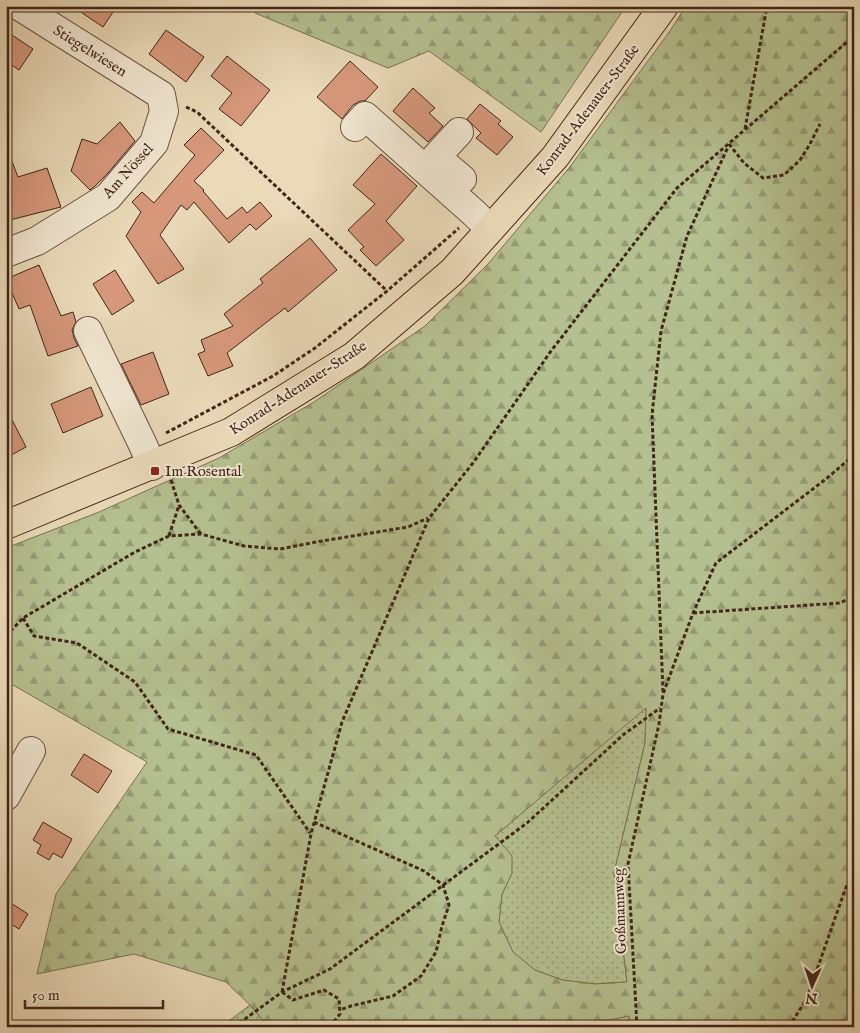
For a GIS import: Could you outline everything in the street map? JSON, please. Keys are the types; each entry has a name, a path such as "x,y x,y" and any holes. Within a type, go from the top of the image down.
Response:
{"main road":[{"name":"Konrad-Adenauer-Straße","path":"6,525 153,457 231,432 354,356 452,272 489,219 555,158 664,6"}],"street":[{"name":"Stiegelwiesen","path":"19,6 161,95"},
{"name":"Am Nössel","path":"6,253 37,241 108,197 154,143 164,111 161,95"},
{"path":"355,127 365,116 489,219"},
{"path":"459,132 436,157 489,219"},
{"path":"88,331 153,457"},
{"path":"6,796 31,751"}],"path":[{"path":"622,6 637,13"},
{"path":"745,129 767,6"},
{"path":"282,992 311,834 342,722 429,518 473,463 551,351 677,188 854,36"},
{"path":"161,95 196,112 387,290"},
{"path":"729,144 744,162 763,178 784,175 800,160 820,124"},
{"path":"663,694 652,415 661,330 687,236 729,144"},
{"path":"201,534 179,505 153,457 315,348 387,290 489,219"},
{"path":"663,694 693,612 716,563 826,479 854,455"},
{"path":"169,536 179,505"},
{"path":"6,636 23,618 135,552 169,536 201,534 244,546 280,549 408,527 429,518"},
{"path":"693,612 840,603 854,596"},
{"path":"23,618 34,636 78,642 135,682 168,729 256,755 311,834"},
{"name":"Goßmannweg","path":"636,1027 628,864 659,724 663,694"},
{"path":"234,1027 282,992 330,969 527,823 623,734 660,708"},
{"path":"314,822 424,871 444,885 449,905 436,952 420,976 393,996 340,1010"},
{"path":"788,1027 807,998 846,888 854,875"},
{"path":"282,992 293,1000 324,990 339,999 340,1014 330,1027"}],"green space":[{"path":"248,6 626,6 541,132 429,51 388,68 255,13"},
{"path":"686,6 854,6 854,1027 629,1027 629,1017 573,1027 269,1027 226,982 134,954 37,974 56,894 147,762 6,681 6,548 99,512 219,458 314,402 425,326 488,264 569,168 670,31","holes":["646,708 645,743 614,873 627,982 595,984 562,980 535,970 513,952 499,922 502,894 512,873 512,856 495,836"]},
{"path":"646,707 645,743 614,873 627,982 595,984 562,980 535,970 513,952 499,922 502,894 512,873 495,836"},
{"path":"250,1005 269,1027 221,1027"},
{"path":"629,1016 629,1027 573,1027"}],"building":[{"path":"72,6 117,6 103,27"},
{"path":"166,30 204,57 186,82 149,54"},
{"path":"6,31 33,49 19,70 6,61"},
{"path":"227,56 270,90 241,126 219,109 232,93 211,76"},
{"path":"350,61 378,87 365,101 360,101 353,105 342,119 317,97"},
{"path":"413,88 435,108 429,113 443,126 428,142 393,111"},
{"path":"480,104 501,121 498,124 513,137 497,155 476,138 481,133 467,119"},
{"path":"120,122 135,141 108,173 90,190 71,171 82,139 97,144"},
{"path":"201,128 224,150 194,181 204,190 227,219 242,207 247,213 260,202 272,216 256,230 250,224 229,243 194,202 187,210 181,205 160,235 184,269 158,284 126,236 141,212 132,202 142,192 154,203 195,155 184,145"},
{"path":"6,151 8,151 18,177 47,168 61,207 6,221"},
{"path":"381,154 417,186 386,221 404,240 376,266 360,250 364,247 348,230 375,204 353,185"},
{"path":"310,238 337,270 288,312 285,308 227,353 233,366 208,376 198,354 205,351 201,340 233,326 224,314 263,283 260,279"},
{"path":"39,265 61,316 73,312 76,322 72,330 78,346 48,356 30,305 19,309 6,279"},
{"path":"115,270 134,301 112,315 93,284"},
{"path":"153,352 169,394 141,405 121,364"},
{"path":"91,387 103,416 63,433 51,404"},
{"path":"6,408 26,447 6,458"},
{"path":"84,754 112,771 98,793 71,775"},
{"path":"43,822 72,839 62,858 53,853 49,860 37,853 41,845 33,840"},
{"path":"6,900 28,914 19,929 6,921"}],"place":[{"name":"Im Rosental","path":"155,471"}]}
